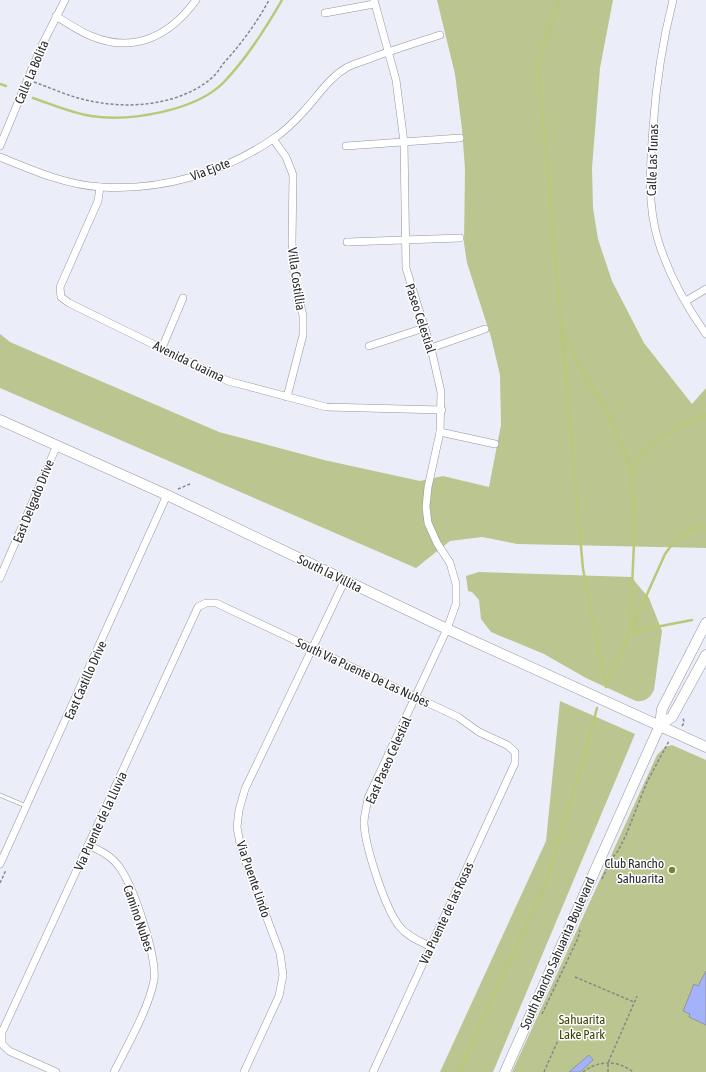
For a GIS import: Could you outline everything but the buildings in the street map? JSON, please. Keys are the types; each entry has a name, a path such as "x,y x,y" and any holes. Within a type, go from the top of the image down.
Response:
{"street":[{"name":"Calle La Bolita","path":"0,146 56,16 65,0"},
{"path":"56,16 90,36 110,42 129,43 149,40 168,30 187,13 196,0"},
{"name":"Calle Las Tunas","path":"673,0 659,65 651,153 650,197 658,239 665,258 686,301 706,334"},
{"path":"325,13 374,2"},
{"name":"Paseo Celestial","path":"374,2 396,80 404,142 404,239 406,268 424,328 432,348 441,392 442,410 440,432 428,488 426,507 428,523 437,543 450,563 456,584 456,604 447,629"},
{"name":"Via Ejote","path":"0,157 36,172 100,187 169,183 208,172 243,156 273,139 303,112 329,81 346,68 388,51 440,35"},
{"path":"346,146 460,138"},
{"name":"Villa Costillia","path":"273,139 286,157 293,175 294,198 292,242 294,275 303,316 303,335 287,397"},
{"name":"Avenida Cuaima","path":"100,187 98,201 60,287 61,297 69,303 228,381 326,407 442,410"},
{"path":"347,242 460,238"},
{"path":"686,301 706,289"},
{"path":"162,348 183,298"},
{"path":"369,346 424,328"},
{"path":"432,348 485,329"},
{"name":"South la Villita","path":"0,420 171,496 447,629 706,747"},
{"path":"440,432 495,444"},
{"name":"East Delgado Drive","path":"0,578 57,445"},
{"name":"East Castillo Drive","path":"0,864 171,496"},
{"name":"Via Puente Lindo","path":"244,1072 279,996 284,975 280,953 241,849 237,827 239,810 245,789 344,580"},
{"name":"South Via Puente De Las Nubes","path":"206,603 216,603 458,717 479,732 507,745 515,752"},
{"name":"Via Puente de la Lluvia","path":"56,1072 9,1051 2,1044 2,1032 198,607 206,603"},
{"name":"South Rancho Sahuarita Boulevard","path":"505,1072 660,725 662,709 706,623"},
{"name":"East Paseo Celestial","path":"431,947 413,938 400,927 388,906 366,841 364,822 368,798 447,629"},
{"name":"South Rancho Sahuarita Boulevard","path":"660,725 672,717 706,655"},
{"name":"Via Puente de las Rosas","path":"373,1072 515,763 515,752"},
{"name":"Camino Nubes","path":"88,845 105,853 120,868 130,887 153,954 154,980 147,1002 114,1072"}],"lane":[{"path":"0,795 26,806"}],"path":[{"path":"28,79 76,98 97,103 139,104 170,99 196,88 213,76 245,40 269,0"},
{"path":"171,496 178,489 190,484"},
{"path":"600,885 612,858 618,851 626,835 647,782 666,745 684,723 683,717"},
{"path":"539,1017 545,1009 578,938 580,929"},
{"path":"575,977 634,1002"},
{"path":"608,1072 608,1063 637,996"},
{"path":"544,1072 558,1040"},
{"path":"583,1072 595,1065 608,1063 620,1065 633,1072"}],"green space":[{"path":"437,0 613,0 600,68 592,168 593,208 598,239 612,281 644,343 692,404 706,388 706,548 517,544 482,537 450,541 416,568 0,388 0,334 10,342 219,432 324,460 420,481 443,476 489,487 501,425 500,375 491,337 467,263 464,243 465,169 462,129 455,74"},
{"path":"479,572 631,577 649,598 662,631 654,690 651,695 645,700 636,701 586,678 544,654 491,632 481,619 479,600 472,592 468,591 466,576"},
{"path":"560,701 635,734 493,1072 440,1072 546,841"},
{"name":"Sahuarita Lake Park","path":"672,745 706,760 706,1072 512,1072 657,755 665,747"}],"waterway":[{"path":"33,98 76,113 106,117 142,116 180,107 212,92 224,82 255,43 282,0"},
{"path":"559,0 538,62 583,569 606,687"},
{"path":"0,84 6,86"},
{"path":"561,331 588,381 608,413 629,463 635,520 630,632 692,620"},
{"path":"632,473 644,452 662,436 706,415"},
{"path":"606,686 665,554 677,539 687,531 699,527 706,528"},
{"path":"459,1072 545,885 584,758 597,708"}],"place":[{"name":"Club Rancho Sahuarita","path":"672,870"}]}
